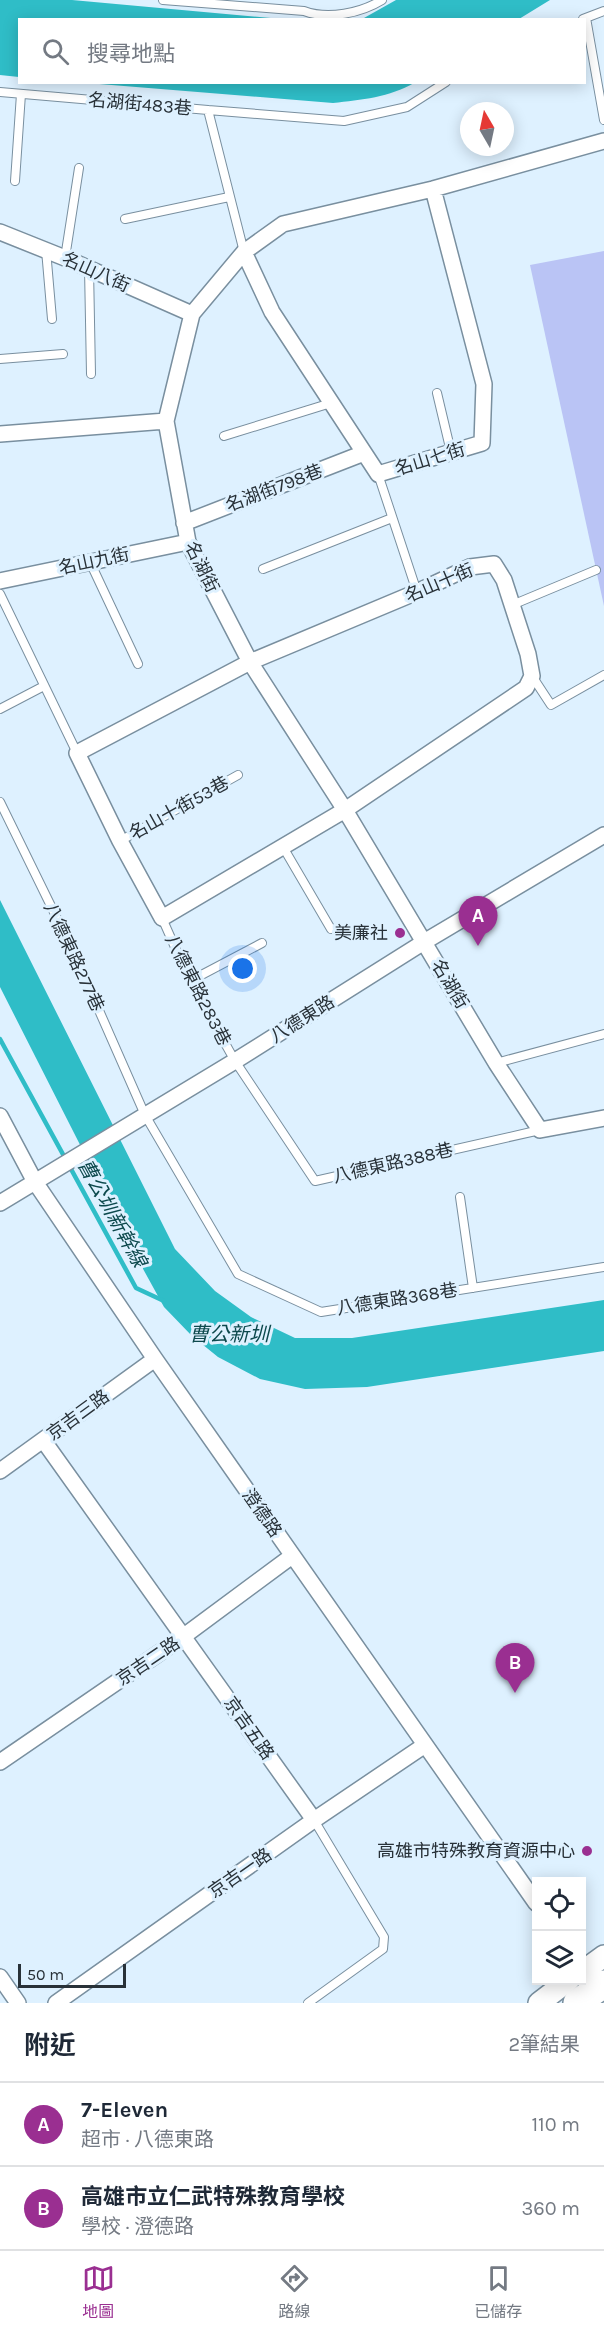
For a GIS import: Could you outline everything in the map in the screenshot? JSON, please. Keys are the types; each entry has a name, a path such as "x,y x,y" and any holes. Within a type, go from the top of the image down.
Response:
{"highway":[{"path":"577,2003 582,1985"}],"street":[{"name":"名湖街","path":"540,1130 496,1063 345,810 250,662 188,542 166,421 192,314 244,252 283,224 433,189 604,141"},
{"name":"名山七街","path":"244,252 272,312 378,474 482,443 484,384 433,189"},
{"name":"名山八街","path":"0,232 89,268 192,314"},
{"path":"0,434 166,421"},
{"name":"名湖街798巷","path":"184,523 364,453"},
{"name":"名山九街","path":"0,581 188,542"},
{"name":"名山十街","path":"77,753 250,662 417,592 470,567 494,564 504,580 528,654 532,676"},
{"path":"77,753 120,841 162,918 282,845 345,810 526,688 532,676"},
{"name":"八德東路","path":"0,1203 235,1061 424,942 604,835"},
{"name":"澄德路","path":"0,1116 35,1182 155,1359 532,1897"},
{"path":"540,1130 604,1118"},
{"name":"京吉三路","path":"0,1471 155,1359"},
{"name":"京吉五路","path":"43,1440 314,1820"},
{"name":"京吉二路","path":"0,1762 184,1636 292,1556"},
{"name":"京吉一路","path":"56,2003 314,1820 425,1745"},
{"path":"586,1973 604,1956"},
{"path":"0,1977 18,2003"},
{"path":"539,2003 568,1985"}],"lane":[{"path":"163,0 304,11 313,14 343,14 382,0"},
{"path":"586,18 604,11"},
{"path":"586,33 604,120"},
{"name":"名湖街483巷","path":"0,92 344,121 407,107 443,84"},
{"path":"15,181 21,94"},
{"name":"名湖街483巷","path":"208,110 244,252"},
{"path":"65,258 79,168"},
{"path":"125,219 229,197"},
{"path":"46,250 52,319"},
{"path":"89,268 91,374"},
{"path":"0,359 63,354"},
{"path":"437,393 451,452"},
{"path":"224,436 331,403"},
{"path":"378,474 417,592"},
{"path":"263,569 392,518"},
{"path":"90,562 138,664"},
{"path":"512,605 596,570"},
{"path":"0,594 77,753"},
{"path":"532,676 551,705 604,675"},
{"path":"0,710 44,686"},
{"name":"名山十街53巷","path":"120,841 238,775"},
{"name":"八德東路277巷","path":"0,802 72,949 145,1115"},
{"path":"282,845 331,929"},
{"name":"八德東路283巷","path":"162,918 190,981 235,1061"},
{"path":"190,981 262,943"},
{"path":"496,1063 604,1034"},
{"name":"八德東路388巷","path":"235,1061 315,1181 540,1130"},
{"name":"八德東路368巷","path":"145,1115 238,1274 321,1312 604,1267"},
{"path":"460,1197 473,1288"},
{"name":"京吉五路","path":"308,2003 383,1948 384,1937 314,1820"}],"shaded area":[{"path":"604,251 604,606 530,265"}],"water":[{"path":"0,0 72,0 271,18 18,18 18,77 0,75"},
{"path":"396,0 550,0 521,18 364,18"},
{"path":"99,84 412,84 385,95 333,103"},
{"name":"曹公新圳","path":"0,900 175,1249 215,1291 251,1317 295,1338 352,1338 604,1300 604,1351 367,1387 305,1389 260,1379 218,1357 192,1336 164,1307 0,987"}],"waterway":[{"name":"曹公圳新幹線","path":"0,1039 136,1288 164,1301"}],"place":[{"name":"美廉社","path":"400,933"},
{"name":"7-Eleven","path":"478,946"},
{"name":"高雄市立仁武特殊教育學校","path":"515,1693"},
{"name":"高雄市特殊教育資源中心","path":"587,1851"}]}
